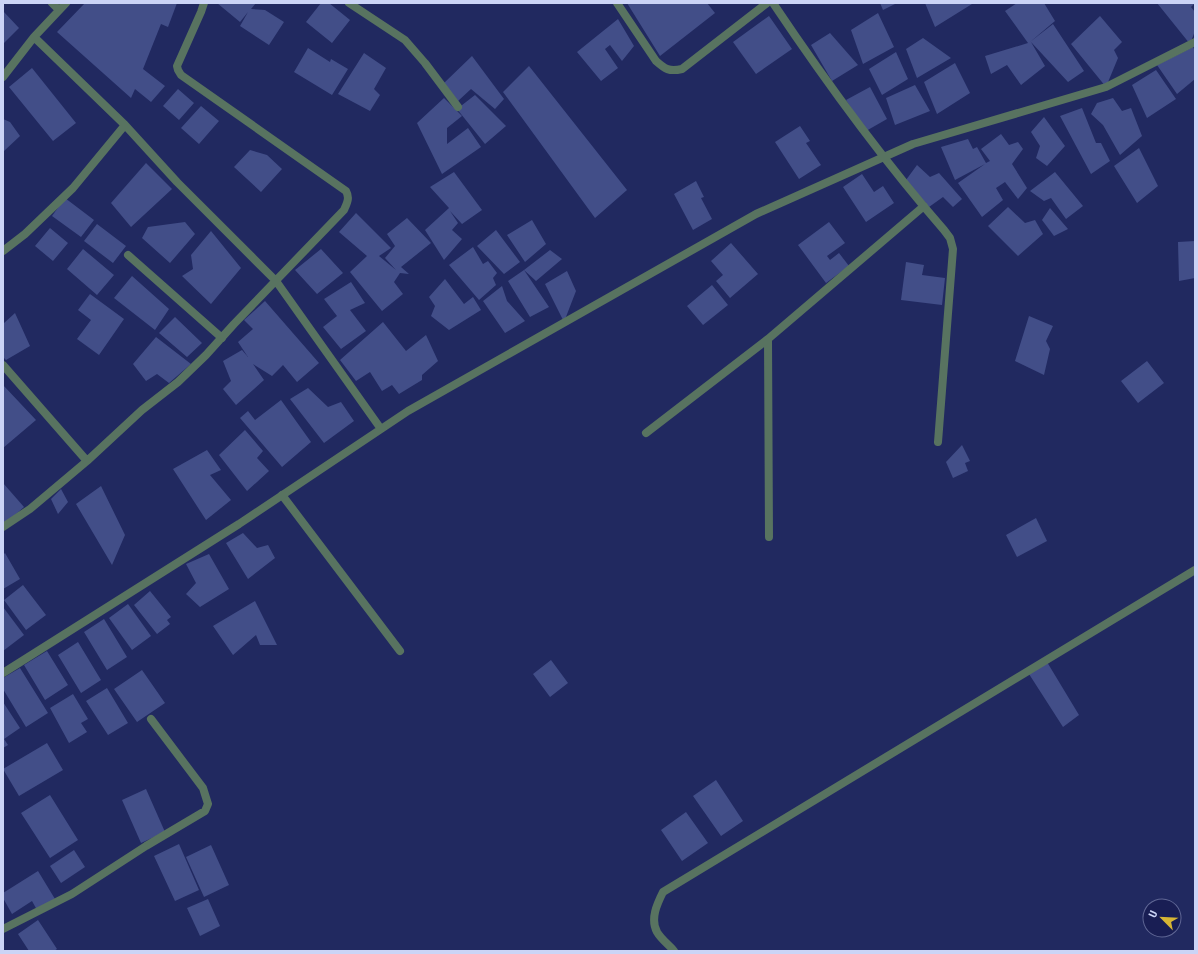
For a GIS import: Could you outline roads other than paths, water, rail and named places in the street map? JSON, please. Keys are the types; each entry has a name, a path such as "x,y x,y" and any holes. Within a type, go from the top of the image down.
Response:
{"street":[{"path":"52,3 59,10"},
{"path":"3,77 34,37 66,3"},
{"path":"3,527 30,509 87,461 142,410 178,382 344,210 349,200 349,195 346,191 181,75 177,66 204,3"},
{"path":"349,3 405,40 425,63 458,107"},
{"path":"617,3 656,61 664,68 673,71 682,69 767,3"},
{"path":"773,3 815,65 884,157 950,238 953,249 938,442"},
{"path":"34,37 125,125 178,182 276,281 381,429"},
{"path":"3,673 232,528 422,403 756,214 913,144 1106,87 1195,42"},
{"path":"3,251 25,234 73,188 125,125"},
{"path":"646,433 768,339 924,206"},
{"path":"128,255 222,338"},
{"path":"768,339 769,537"},
{"path":"3,365 87,461"},
{"path":"282,495 400,651"},
{"path":"674,951 657,932 655,922 656,907 663,892 1195,570"},
{"path":"3,929 72,894 146,846 205,811 208,804 202,788 150,719"}]}
